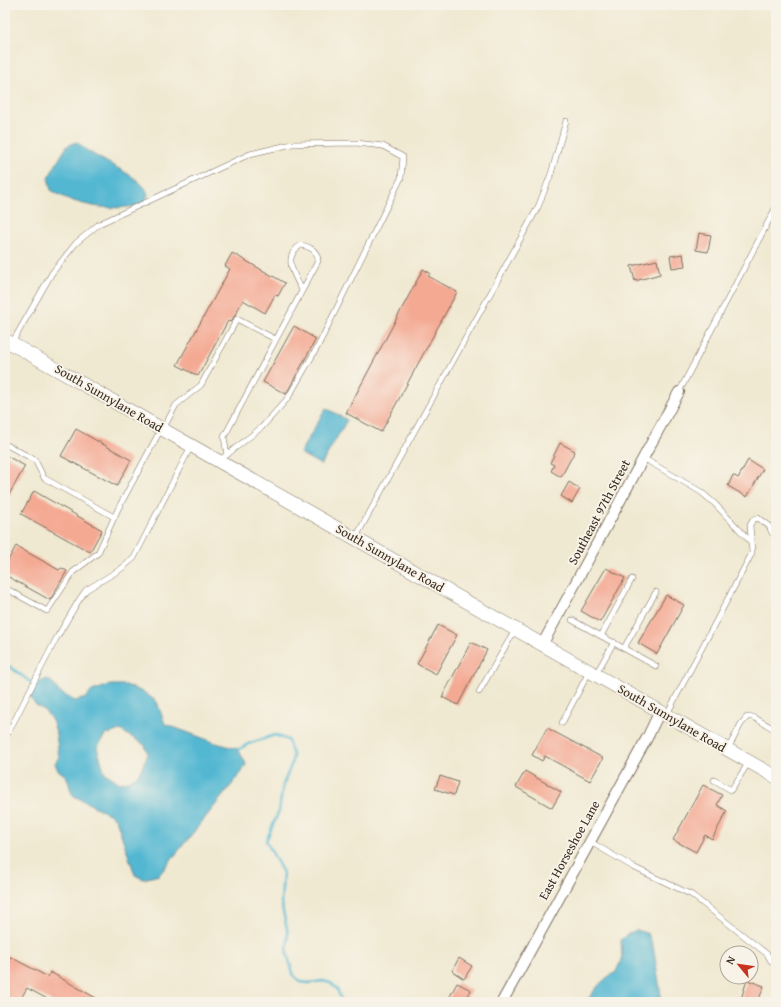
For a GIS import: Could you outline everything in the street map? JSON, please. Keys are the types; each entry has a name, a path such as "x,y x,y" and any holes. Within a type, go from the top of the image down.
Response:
{"street":[{"name":"South Sunnylane Road","path":"8,342 192,445 223,458 355,538 776,777"},
{"name":"Southeast 97th Street","path":"542,645 679,392"},
{"name":"East Horseshoe Lane","path":"502,1002 648,736 663,712"}],"lane":[{"path":"355,538 538,207 551,174 566,121"},
{"path":"8,342 52,273 76,243 99,224 250,154 292,144 356,143 383,146 403,157 401,178 318,346 282,404 262,427 223,458"},
{"path":"679,392 776,207"},
{"path":"223,458 224,437 318,261 318,254 314,250 301,245 295,248 290,256 290,260 302,290"},
{"path":"5,588 48,611 73,572 98,553 114,517 162,428 176,405 201,385 211,370 238,319 275,339"},
{"path":"5,444 35,460 44,478 114,517"},
{"path":"5,739 56,639 79,600 86,590 121,569 134,558 192,445"},
{"path":"643,458 701,492 714,503 751,542"},
{"path":"663,712 752,553 750,525 753,520 758,518 769,526 772,533 776,533"},
{"path":"601,636 632,579"},
{"path":"624,648 656,592"},
{"path":"572,620 656,666"},
{"path":"479,692 515,629"},
{"path":"562,723 592,673 614,642"},
{"path":"728,750 741,724 747,717 753,717 776,730"},
{"path":"714,780 731,790 749,762"},
{"path":"590,841 633,867 692,895 767,954 771,961"}],"water":[{"path":"77,142 84,149 137,180 148,194 144,204 120,208 108,208 84,204 61,196 51,190 48,178 67,146"},
{"path":"326,408 347,420 321,465 300,453"},
{"path":"47,679 53,683 59,692 75,701 86,698 92,691 110,685 126,685 145,693 157,702 165,724 216,743 238,749 246,764 242,772 159,875 143,879 135,875 116,819 72,794 67,778 56,767 55,763 59,757 52,721 46,712 35,704 31,698 33,685","holes":["120,730 145,745 148,754 136,777 120,783 105,773 97,748 105,735"]},
{"path":"637,930 648,934 653,946 662,1002 586,1002 603,981 616,972 622,958 621,940 626,935"}],"building":[{"path":"699,233 711,235 708,252 696,250"},
{"path":"232,253 285,283 278,296 275,295 265,313 243,300 231,322 228,321 198,376 177,365 230,269 225,266"},
{"path":"683,254 685,266 672,268 670,256"},
{"path":"657,260 660,274 635,281 631,266"},
{"path":"423,269 430,273 428,276 457,292 381,432 346,413"},
{"path":"294,326 316,339 286,394 263,382"},
{"path":"76,429 131,460 117,486 61,456"},
{"path":"560,443 575,451 561,477 551,471 554,465 550,463"},
{"path":"5,455 25,466 5,502"},
{"path":"748,460 763,469 747,497 728,486 733,475 738,478"},
{"path":"569,482 580,489 572,503 561,496"},
{"path":"34,491 102,530 90,552 21,514"},
{"path":"16,546 59,570 61,568 67,571 50,600 5,575 5,566"},
{"path":"606,568 625,578 600,622 581,611"},
{"path":"666,595 684,605 657,654 638,643"},
{"path":"438,625 457,635 436,674 417,664"},
{"path":"471,642 487,650 458,705 442,697"},
{"path":"547,728 603,758 590,781 545,756 542,761 532,755"},
{"path":"525,771 561,792 552,808 516,787"},
{"path":"440,776 458,782 454,795 435,789"},
{"path":"703,785 722,795 717,805 727,811 712,839 705,835 696,852 673,840"},
{"path":"5,954 48,977 50,972 103,1002 53,1002 27,988 19,1002 5,995"},
{"path":"459,958 472,966 464,979 452,971"},
{"path":"457,983 471,990 466,1000 463,999 461,1002 447,1002"},
{"path":"759,984 764,986 758,1002 740,1002 745,985"}],"waterway":[{"path":"5,663 33,684"},
{"path":"236,751 248,744 275,735 288,740 293,756 292,763 283,785 279,811 266,841 283,873 281,903 288,933 287,954 294,976 301,982 309,983 323,981 331,983 337,989 342,1002"}]}
